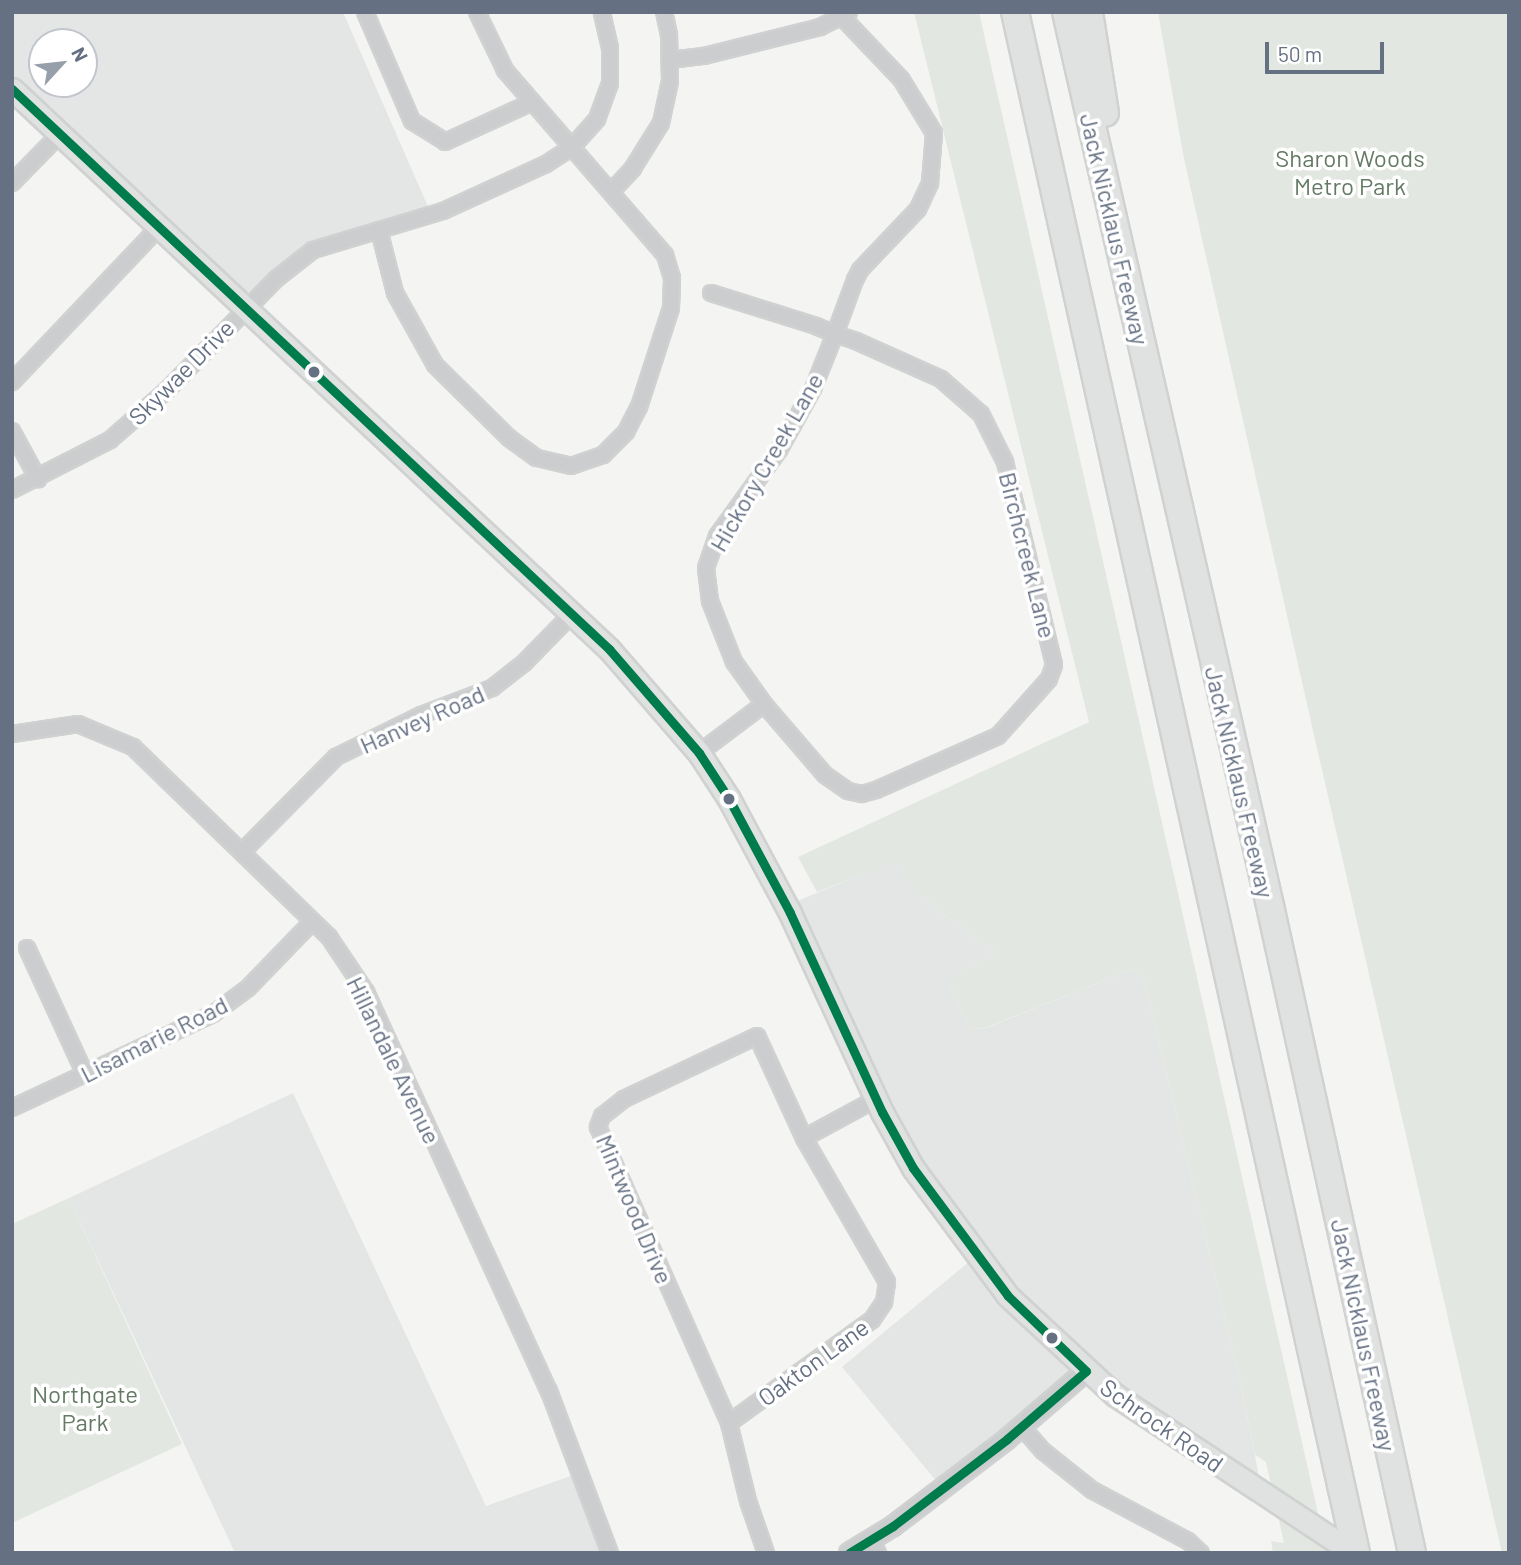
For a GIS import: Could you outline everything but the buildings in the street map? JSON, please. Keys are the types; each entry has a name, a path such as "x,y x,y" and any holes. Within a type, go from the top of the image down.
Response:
{"highway":[{"name":"Jack Nicklaus Freeway","path":"1015,12 1355,1553"},
{"name":"Jack Nicklaus Freeway","path":"1066,12 1271,910 1412,1553"},
{"path":"1089,12 1127,285"}],"main road":[{"name":"Schrock Road","path":"12,89 609,649 699,753 729,799 791,915 876,1099 913,1168 1008,1296 1086,1371 1164,1430 1355,1553"}],"street":[{"path":"365,12 412,121 445,142 530,103"},
{"path":"379,230 395,293 435,365 509,438 537,458 570,466 603,455 626,432 639,407 671,308 672,278 665,255 572,147 530,103 505,69 477,12"},
{"name":"Skywae Drive","path":"12,491 110,440 168,388 247,307 300,258 313,250 443,211 546,164 572,147 597,119 610,83 610,48 602,12"},
{"path":"611,192 634,168 661,123 670,81 664,12"},
{"path":"670,60 704,56 846,15"},
{"name":"Hickory Creek Lane","path":"790,736 734,662 709,601 706,568 717,536 779,450 813,389 860,270 926,197 934,133 901,79 846,15"},
{"path":"12,183 60,134"},
{"path":"12,382 160,226"},
{"name":"Birchcreek Lane","path":"711,293 835,334 941,379 981,414 1005,462 1054,665 1049,679 998,736 862,794 848,791 825,775 790,736"},
{"path":"12,431 38,479"},
{"name":"Hanvey Road","path":"242,852 336,758 421,715 492,688 524,663 572,614"},
{"path":"699,753 764,704"},
{"name":"Hillandale Avenue","path":"12,734 78,724 132,747 329,937 366,992 550,1391 610,1553"},
{"name":"Lisamarie Road","path":"12,1108 213,1014 248,988 312,922"},
{"path":"27,948 85,1074"},
{"name":"Oakton Lane","path":"729,1423 872,1320 884,1302 887,1282 804,1138 757,1036"},
{"name":"Mintwood Drive","path":"729,1423 598,1127 609,1109 624,1099 757,1036"},
{"path":"804,1138 876,1099"},
{"path":"849,1553 874,1547 1086,1371"},
{"path":"729,1423 748,1501 765,1553"},
{"path":"1021,1427 1043,1451 1092,1490 1188,1541 1201,1553"}],"shaded area":[{"path":"12,12 343,12 432,216 321,248 249,305 29,98 98,98 98,28 28,28 28,97 12,82"},
{"path":"894,861 904,867 927,902 999,954 955,975 950,986 970,1029 986,1028 1133,969 1143,975 1240,1381 1263,1496 1081,1370 947,1494 842,1367 976,1256 920,1173 785,906"},
{"path":"293,1093 486,1506 576,1474 602,1553 235,1553 69,1198"}],"green space":[{"path":"914,12 979,12 1327,1553 1273,1553 1271,1541 1284,1543 1266,1462 1255,1455 1240,1381 1143,975 1133,969 985,1028 970,1029 950,986 954,975 999,954 927,902 903,877 904,867 894,862 817,892 798,857 1089,722"},
{"name":"Sharon Woods Metro Park","path":"1158,12 1509,12 1509,1553 1502,1553 1311,722 1184,159"},
{"name":"Northgate Park","path":"69,1198 182,1444 12,1523 12,1224"}],"transit line":[{"path":"12,89 609,649 699,753 729,799 790,913 882,1112 913,1168 1008,1296 1086,1371"},
{"path":"849,1553 893,1526 1007,1439 1086,1371"}]}
